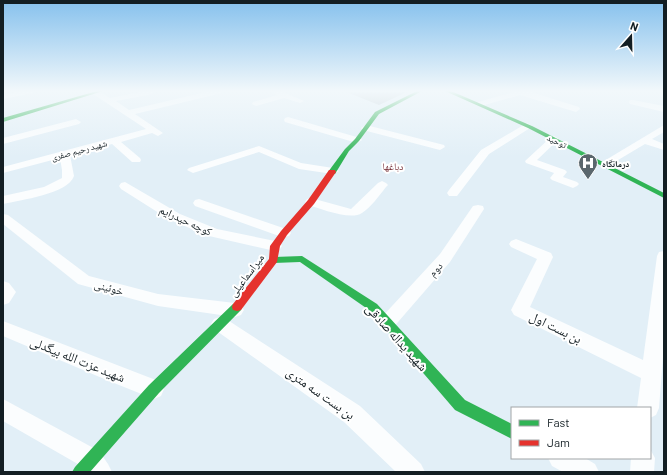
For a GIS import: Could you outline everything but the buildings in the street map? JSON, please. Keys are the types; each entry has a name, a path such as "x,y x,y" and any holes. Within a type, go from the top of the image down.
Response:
{"street":[{"path":"3,120 26,113"},
{"name":"شهید رحیم صفری","path":"3,170 114,141 156,132 128,113"},
{"name":"میراسماعیلی","path":"90,468 154,389 235,310 275,253 284,233 311,202 347,150 357,140 377,113"},
{"name":"توحید","path":"500,113 604,164 664,196"},
{"path":"288,120 357,140"},
{"path":"3,142 76,122"},
{"path":"453,193 485,152 527,126"},
{"path":"366,128 440,146"},
{"path":"604,164 664,128"},
{"path":"554,139 530,161 561,172 556,178 573,184"},
{"path":"644,140 664,147"},
{"path":"114,141 136,160"},
{"path":"192,170 259,150 265,150 299,166 333,172"},
{"path":"3,200 58,186 66,181 68,176 65,154"},
{"path":"311,202 352,213 358,210 382,185"},
{"name":"کوچه حیدرایم","path":"125,186 175,217 214,234 275,253"},
{"path":"199,203 284,233"},
{"name":"دوم","path":"386,324 445,258 478,209"},
{"name":"خوئینی","path":"3,218 84,280 158,300 235,310"},
{"name":"بن بست اول","path":"516,244 546,256 520,310 652,374"},
{"name":"شهید یداله صادقی","path":"275,253 302,259 373,307 386,324 460,405 511,431"},
{"path":"648,407 664,256"},
{"path":"3,287 8,292 3,299"},
{"name":"بن بست سه متری","path":"220,324 352,414 413,472"},
{"name":"شهید عزت الله بیگدلی","path":"3,328 116,376 154,389"},
{"path":"3,409 90,468"},
{"path":"562,459 587,472"},
{"path":"642,472 643,459"}],"traffic: fast":[{"path":"3,120 26,113"},
{"path":"332,172 347,150 357,140 377,113"},
{"path":"498,113 530,127 664,196"},
{"path":"274,260 302,259 373,307 460,405 511,431"},
{"path":"80,472 154,389 237,307"}],"traffic: jam":[{"path":"237,307 274,260 275,246 284,233 311,202 332,172"}],"place":[{"name":"درمانگاه","path":"588,180"}],"district":[{"name":"دباغها","path":"393,166"}]}
